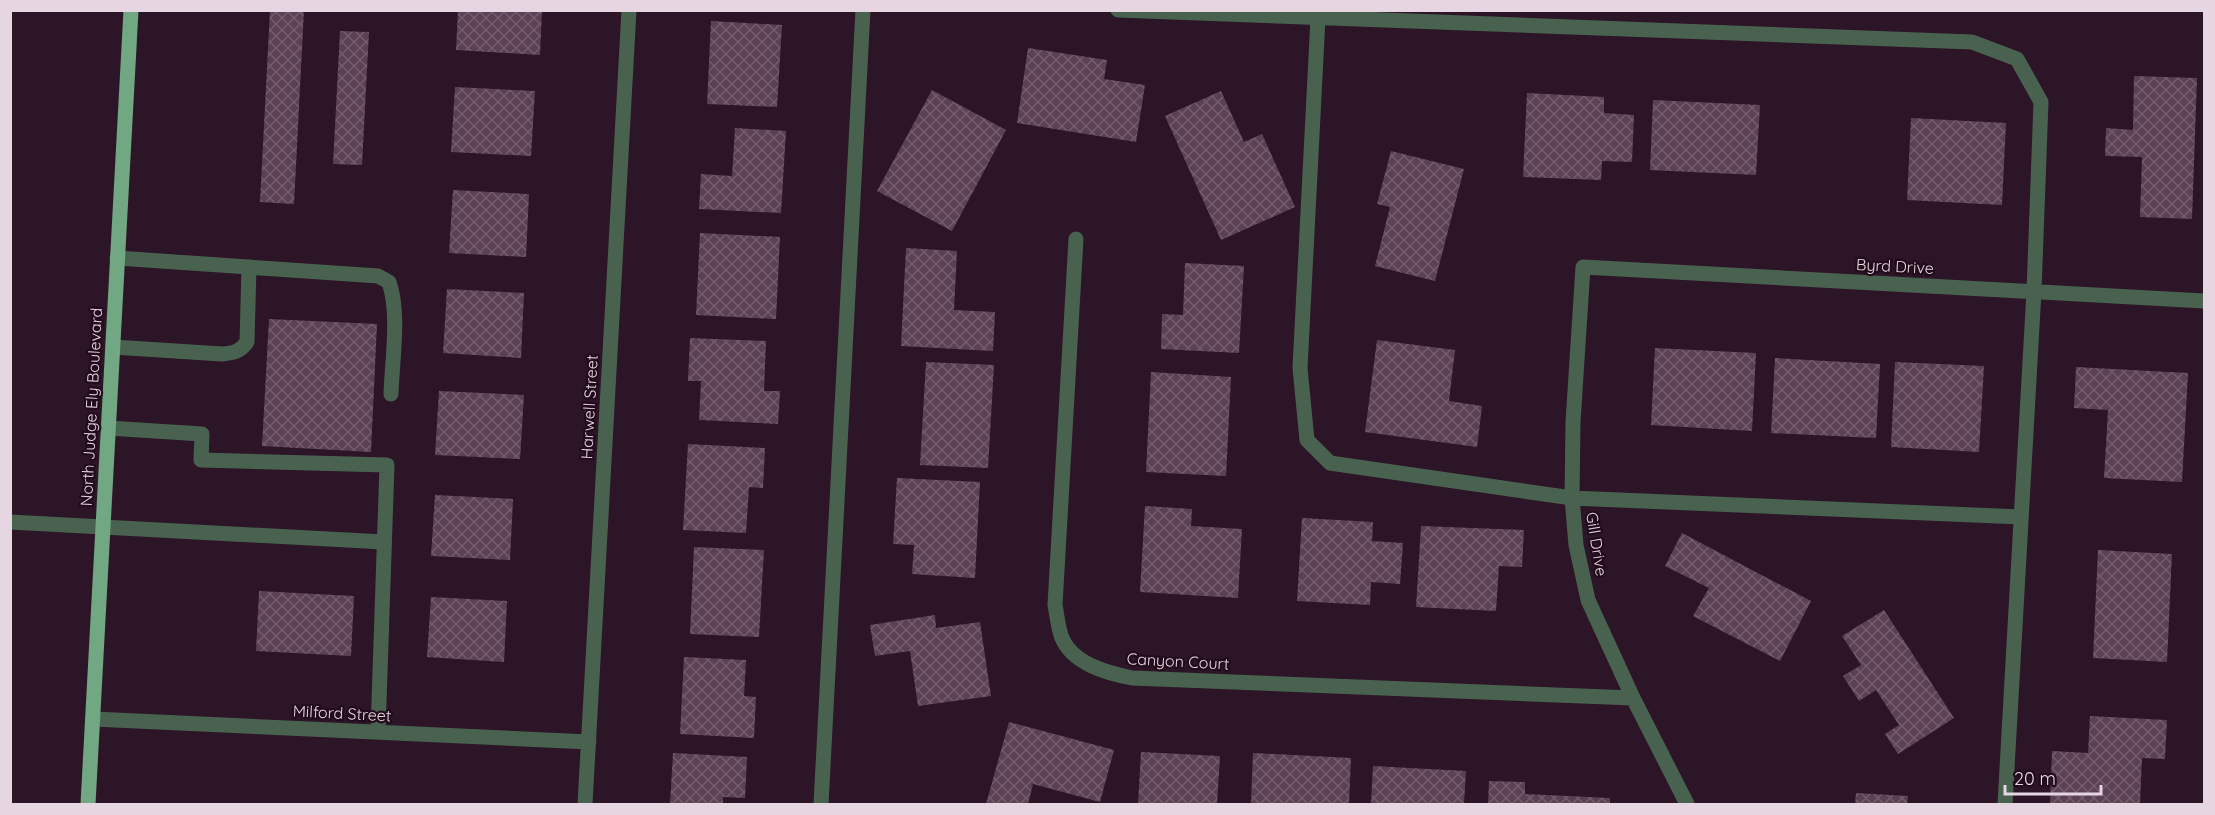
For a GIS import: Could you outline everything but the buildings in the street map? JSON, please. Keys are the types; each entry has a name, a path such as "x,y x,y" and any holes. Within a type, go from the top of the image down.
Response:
{"main road":[{"name":"North Judge Ely Boulevard","path":"88,804 131,10"}],"street":[{"name":"Harwell Street","path":"585,804 629,10"},
{"path":"821,804 863,10"},
{"path":"1118,10 1972,42 2018,59 2041,102 2034,291 2005,804"},
{"path":"1318,18 1300,368 1307,440 1330,462 1572,498 2021,518"},
{"name":"Canyon Court","path":"1076,239 1056,605 1062,638 1077,658 1107,673 1132,678 1633,698"},
{"path":"117,258 378,276 389,282 393,293 391,394"},
{"path":"113,347 222,354 233,353 242,348 247,342 249,267"},
{"name":"Byrd Drive","path":"1583,267 2205,301"},
{"name":"Gill Drive","path":"1583,267 1572,498 1576,545 1588,600 1633,698 1687,804"},
{"path":"108,428 202,434 201,459 387,465 378,732"},
{"path":"10,522 384,542"},
{"name":"Milford Street","path":"93,719 589,742"}]}
